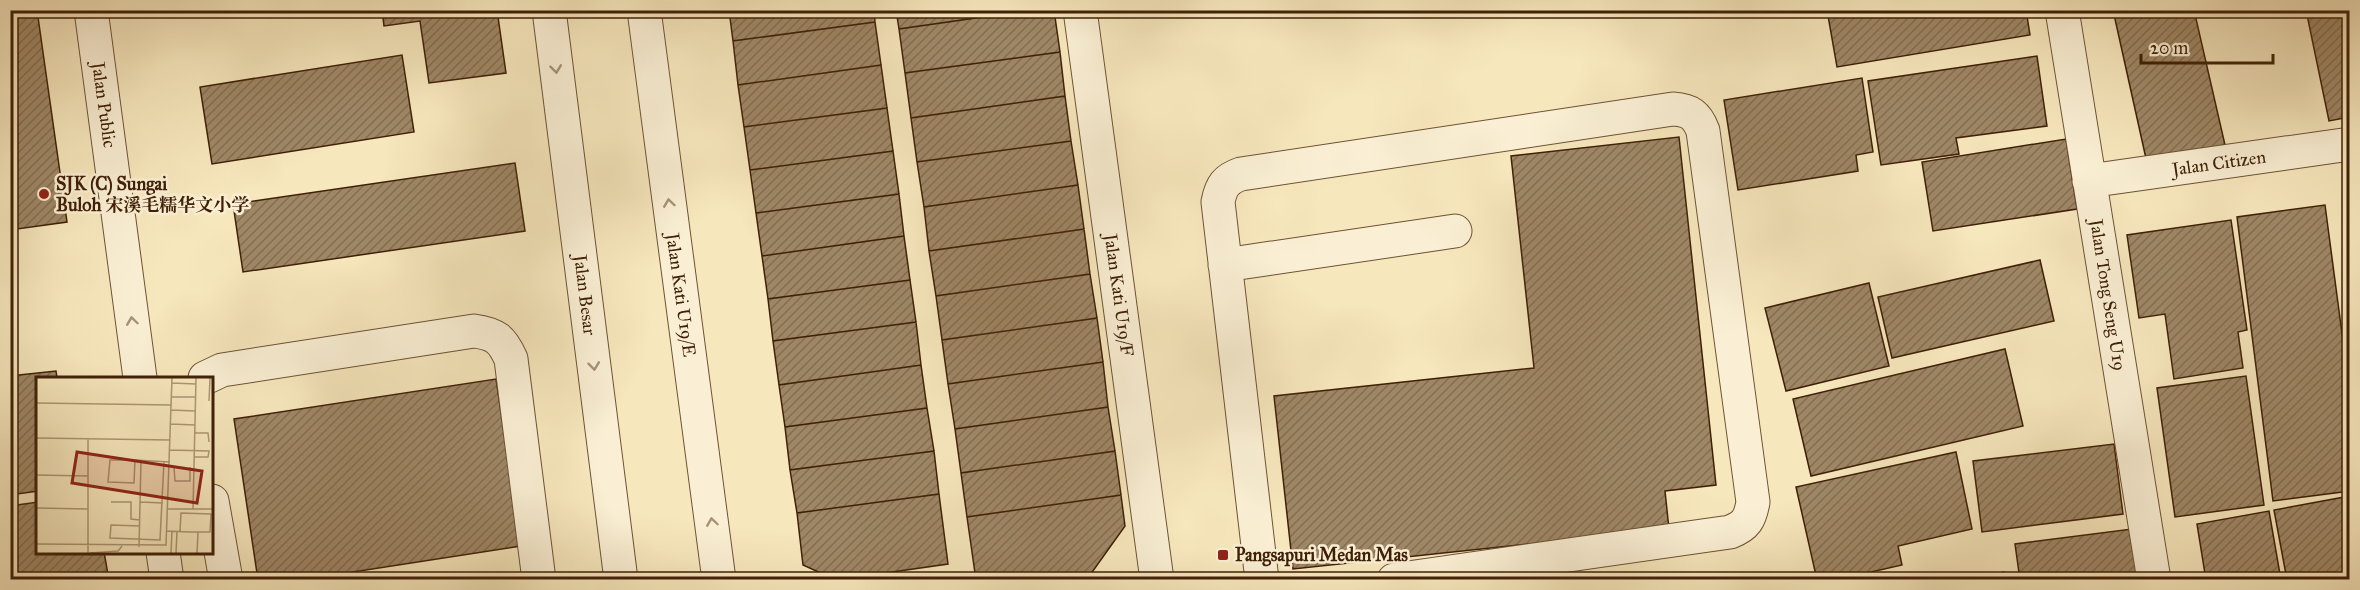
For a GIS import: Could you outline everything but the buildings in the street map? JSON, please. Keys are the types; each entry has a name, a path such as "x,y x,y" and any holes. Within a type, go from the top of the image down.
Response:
{"street":[{"name":"Jalan Public","path":"91,10 140,377"},
{"name":"Jalan Besar","path":"549,10 619,579"},
{"name":"Jalan Kati U19/E","path":"644,10 719,579"},
{"name":"Jalan Kati U19/F","path":"1080,10 1157,579"},
{"name":"Jalan Tong Seng U19","path":"2061,10 2154,579"},
{"path":"1262,579 1218,202 1220,189 1228,178 1241,174 1673,109 1687,110 1698,118 1703,131 1753,502 1750,516 1743,527 1730,532 1394,579"},
{"name":"Jalan Citizen","path":"2089,181 2349,144"},
{"path":"1225,265 1455,231"},
{"path":"207,377 222,370 474,331 490,334 504,344 511,359 539,579"},
{"path":"213,507 226,579"},
{"path":"163,554 167,579"}],"place":[{"name":"SJK (C) Sungai Buloh 宋溪毛糯华文小学","path":"44,194"},
{"name":"Pangsapuri Medan Mas","path":"1223,555"}]}
